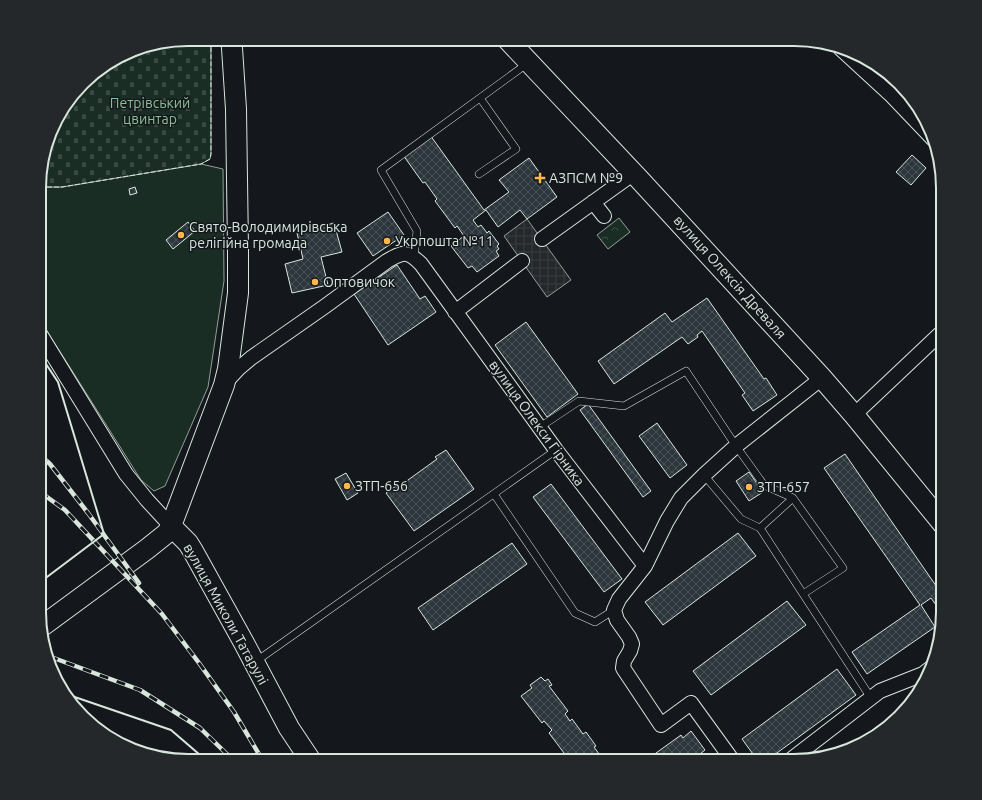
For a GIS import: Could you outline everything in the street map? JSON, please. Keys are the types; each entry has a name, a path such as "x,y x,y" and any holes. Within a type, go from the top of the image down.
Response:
{"street":[{"path":"46,623 147,549 166,533 171,526 224,385 228,369 238,292 236,109 232,46"},
{"name":"вулиця Олексія Древаля","path":"514,46 634,173 822,378 936,515"},
{"path":"851,58 890,94 922,126"},
{"path":"890,94 896,88"},
{"path":"542,239 634,173"},
{"path":"593,202 604,216"},
{"path":"224,385 251,358 387,261 406,253 414,257"},
{"name":"вулиця Олекси Гірника","path":"414,257 556,450 645,566"},
{"path":"455,312 522,261"},
{"path":"854,415 936,338"},
{"name":"вулиця Миколи Татарулі","path":"46,344 126,474 147,500 188,543 289,728 306,754"},
{"path":"728,754 691,703 660,724 624,668 624,661 632,644 617,620 614,610 619,599 645,566 667,521 681,498 736,446 822,378"},
{"path":"798,754 880,690 921,675"}],"lane":[{"path":"414,257 417,231 381,170 529,62"},
{"path":"479,174 516,149 480,98"},
{"path":"540,427 579,401 624,406 686,371 764,485 793,498 843,568 803,594"},
{"path":"254,662 556,450"},
{"path":"704,475 741,519 760,528 871,698"},
{"path":"494,494 575,612 595,622 614,610"},
{"path":"760,528 793,498"}],"green space":[{"name":"Петрівський цвинтар","path":"178,46 211,46 210,159 201,164 62,187 46,187 47,169 51,151 57,133 65,117 75,101 87,87 101,75 117,65 133,57 151,51"},
{"path":"201,164 223,169 224,281 208,387 165,486 154,491 141,480 46,330 46,187 62,187"},
{"path":"619,218 630,232 608,249 597,235"}],"shaded area":[{"path":"527,219 571,280 547,297 504,236"}],"building":[{"path":"430,135 484,210 509,192 499,180 529,158 557,197 527,219 520,210 498,227 486,210 473,220 478,227 481,225 487,233 489,231 499,244 497,246 499,249 496,251 499,256 477,272 472,266 468,268 451,246 464,236 457,226 455,228 435,201 437,199 425,182 423,183 403,155"},
{"path":"912,155 926,168 911,185 896,172"},
{"path":"135,187 137,193 130,195 129,189"},
{"path":"388,212 404,235 373,256 357,233"},
{"name":"Свято-Володимирівська релігійна громада","path":"188,222 195,231 173,249 166,240"},
{"path":"334,223 342,252 321,257 328,285 292,293 285,264 303,259 297,233"},
{"path":"397,265 420,299 425,296 436,312 388,345 354,294"},
{"path":"707,298 777,395 753,411 742,395 745,393 702,331 697,335 698,337 688,344 682,337 614,384 598,361 665,313 672,322"},
{"path":"526,322 578,394 547,417 495,345"},
{"path":"588,404 651,491 643,497 580,410"},
{"path":"657,423 687,465 670,478 639,436"},
{"path":"446,450 474,489 414,531 386,493 396,486 397,488 437,459 435,457"},
{"path":"845,454 936,586 936,605 931,598 921,605 935,627 867,674 852,652 920,605 824,468"},
{"name":"ЗТП-657","path":"749,472 763,492 749,501 736,481"},
{"name":"ЗТП-656","path":"346,473 358,493 347,500 335,479"},
{"path":"551,484 622,579 604,592 533,497"},
{"path":"738,533 756,556 663,625 645,602"},
{"path":"512,543 527,564 433,630 418,608"},
{"path":"787,601 806,625 711,695 693,671"},
{"path":"837,669 856,695 776,754 753,754 742,739"},
{"path":"541,677 545,681 548,679 552,685 549,686 568,711 565,714 570,721 572,719 583,734 586,732 596,746 594,747 599,754 565,754 549,733 552,730 544,721 542,723 521,696 532,688 530,685"},
{"path":"691,731 705,750 700,754 655,754 681,735 683,738"}],"railway":[{"path":"46,460 88,513 139,583"},
{"path":"46,496 65,510 162,614 234,712 259,754"},
{"path":"54,658 140,690 200,728 227,754"}],"fence":[{"path":"46,187 62,187 201,164 210,159 211,46"}],"wall":[{"path":"46,364 58,382 104,534 46,578"},
{"path":"73,697 171,730 199,754"}],"place":[{"name":"АЗПСМ №9","path":"540,178"},
{"name":"Свято-Володимирівська релігійна громада","path":"181,235"},
{"name":"Укрпошта №11","path":"387,241"},
{"name":"Оптовичок","path":"315,282"},
{"name":"ЗТП-656","path":"347,486"},
{"name":"ЗТП-657","path":"749,487"}]}
